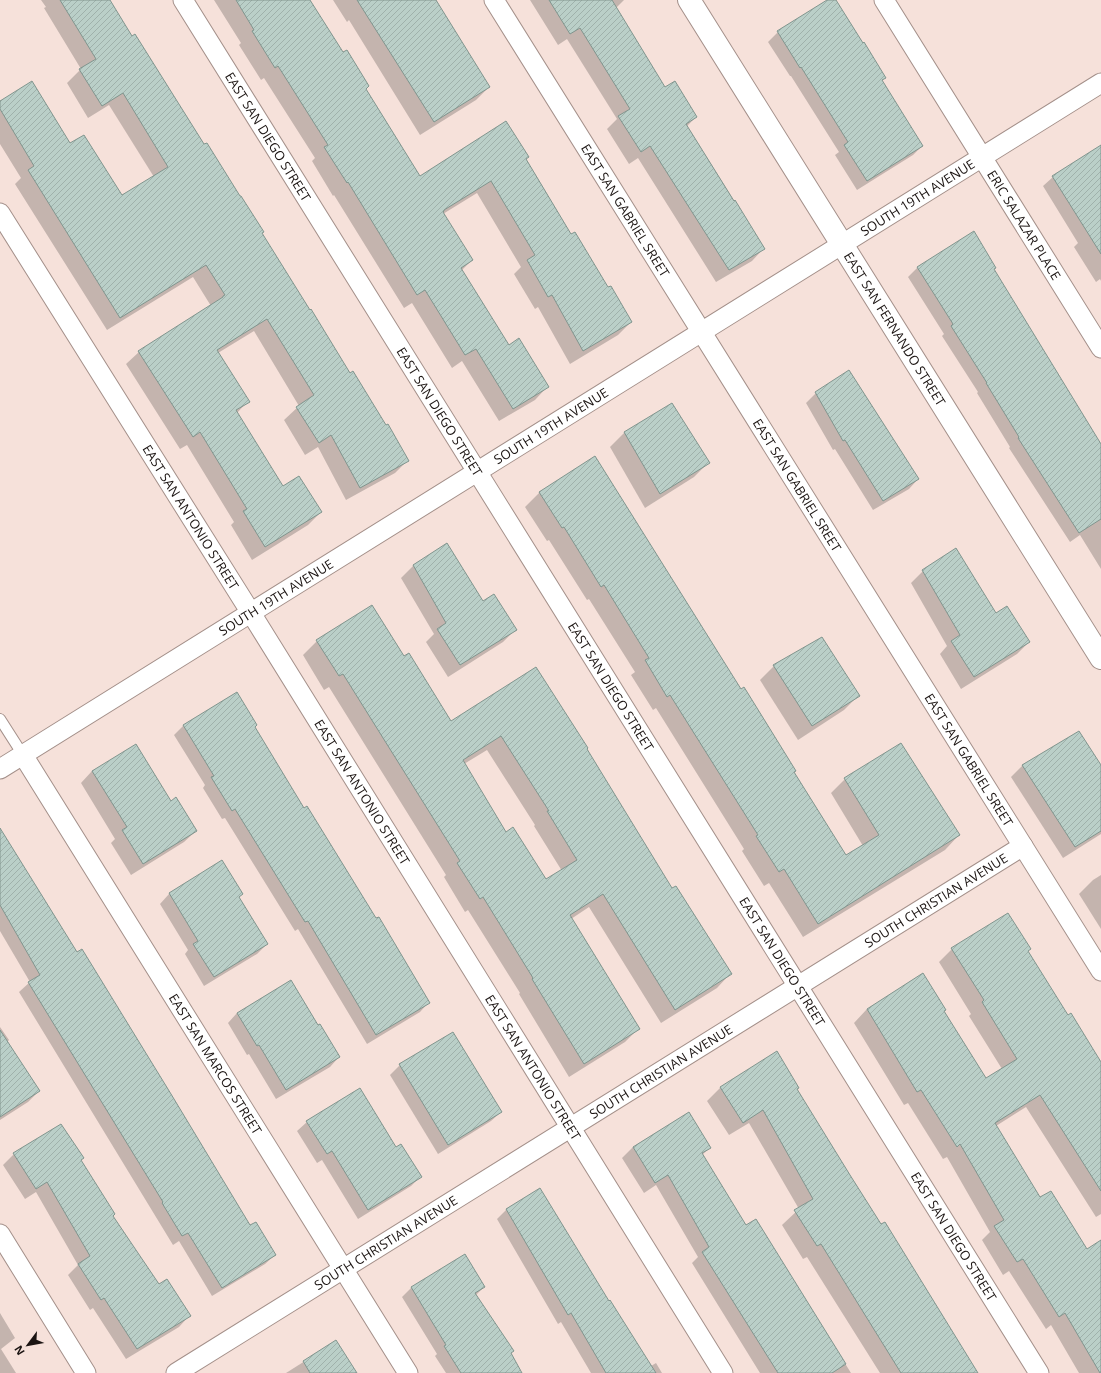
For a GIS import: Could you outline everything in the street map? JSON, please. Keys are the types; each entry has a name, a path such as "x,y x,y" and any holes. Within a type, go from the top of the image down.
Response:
{"street":[{"name":"EAST SAN DIEGO STREET","path":"183,0 1039,1373"},
{"name":"EAST SAN GABRIEL SREET","path":"494,0 1101,971"},
{"name":"EAST SAN FERNANDO STREET","path":"689,0 1101,658"},
{"name":"ERIC SALAZAR PLACE","path":"884,0 1101,348"},
{"name":"SOUTH 19TH AVENUE","path":"0,769 1101,83"},
{"name":"EAST SAN ANTONIO STREET","path":"0,213 251,613 723,1373"},
{"name":"EAST SAN MARCOS STREET","path":"23,755 408,1373"},
{"name":"SOUTH CHRISTIAN AVENUE","path":"176,1373 1023,846"},
{"path":"0,1234 86,1373"}],"lane":[{"path":"0,719 23,755"}],"building":[{"path":"60,0 110,0 132,36 135,34 204,144 207,143 264,232 262,233 350,373 353,371 386,425 388,424 409,461 360,488 331,435 319,443 296,407 314,395 267,319 217,350 250,402 236,410 283,486 299,476 322,512 265,547 243,511 247,509 200,432 193,437 138,351 225,295 206,265 120,318 28,170 34,166 0,109 0,101 32,81 70,143 84,135 122,195 168,167 123,93 102,106 79,69 96,59"},
{"path":"236,0 310,0 343,52 347,50 369,86 366,89 420,176 506,121 529,157 526,159 571,234 575,232 608,287 611,286 632,322 583,351 552,295 548,297 527,260 535,255 491,181 444,210 443,212 473,260 461,268 509,345 519,338 549,387 513,409 476,349 465,355 425,290 417,295 348,182 347,183 324,147 328,145 278,66 275,68 252,31 254,30"},
{"path":"357,0 436,0 490,87 434,122"},
{"path":"549,0 612,0 665,87 675,81 697,117 686,124 765,249 729,270 650,146 641,152 618,116 630,109 580,28 570,34"},
{"path":"827,0 836,0 863,43 864,42 886,78 882,80 923,146 867,181 844,145 848,142 777,31"},
{"path":"1101,145 1101,254 1052,176"},
{"path":"974,231 996,268 994,269 1101,444 1101,519 1079,533 1018,438 1019,437 987,383 951,326 953,324 917,267"},
{"path":"849,370 919,479 883,501 845,440 843,441 815,392"},
{"path":"672,403 710,463 660,494 624,432"},
{"path":"595,456 741,689 744,687 796,771 794,772 846,855 879,835 844,778 901,743 960,835 818,924 784,869 779,872 756,836 758,835 670,695 667,697 645,660 649,658 604,585 601,587 564,527 562,528 539,492"},
{"path":"447,543 483,601 494,594 517,630 460,665 437,629 446,623 413,565"},
{"path":"956,548 996,613 1007,606 1030,642 974,677 951,641 960,635 922,570"},
{"path":"372,605 404,656 409,653 451,721 536,667 588,748 587,749 672,888 676,886 732,974 675,1010 603,894 570,915 640,1029 584,1064 483,897 480,899 457,863 460,861 343,674 339,676 316,640","holes":["501,736 549,811 547,811 577,860 546,879 513,827 506,832 463,760"]},
{"path":"822,637 860,696 812,726 773,665"},
{"path":"237,692 257,725 255,727 304,808 307,806 376,918 379,917 430,1003 376,1035 308,921 305,922 235,809 232,811 211,777 214,776 183,725"},
{"path":"1079,731 1101,765 1101,831 1075,847 1022,765"},
{"path":"136,744 171,801 176,797 197,831 143,864 122,830 127,827 92,771"},
{"path":"0,828 77,952 82,949 250,1225 256,1222 276,1255 222,1288 188,1233 182,1236 162,1203 163,1202 28,982 40,975 0,905"},
{"path":"222,860 243,894 239,897 268,944 214,977 193,944 198,941 169,893"},
{"path":"1008,913 1031,949 1028,951 1068,1015 1071,1013 1101,1062 1101,1191 1040,1095 995,1123 1040,1197 1051,1191 1087,1249 1101,1240 1101,1373 1065,1313 1059,1317 1023,1259 1017,1262 994,1226 1004,1220 960,1144 957,1147 921,1090 917,1092 867,1009 923,973 946,1010 944,1011 986,1078 1017,1059 982,1002 984,1000 951,948"},
{"path":"291,980 318,1025 320,1024 340,1057 286,1090 259,1045 257,1046 237,1013"},
{"path":"0,1030 40,1091 0,1117"},
{"path":"453,1032 502,1112 448,1145 399,1064"},
{"path":"777,1051 799,1088 797,1089 850,1175 881,1224 885,1222 978,1373 901,1373 821,1244 817,1246 794,1210 813,1199 763,1110 743,1123 720,1087"},
{"path":"360,1088 396,1147 401,1144 422,1177 368,1210 332,1151 327,1154 306,1121"},
{"path":"689,1112 711,1148 702,1153 746,1225 756,1219 846,1364 832,1373 778,1373 702,1252 709,1247 668,1175 655,1183 633,1147"},
{"path":"61,1124 84,1158 81,1160 115,1214 113,1216 159,1284 167,1279 191,1316 137,1349 104,1298 101,1300 78,1264 90,1256 47,1182 36,1189 13,1153"},
{"path":"540,1188 609,1301 610,1300 656,1373 606,1373 571,1313 568,1315 506,1209"},
{"path":"465,1254 485,1287 475,1293 514,1351 511,1353 522,1373 461,1373 411,1287"},
{"path":"336,1340 357,1373 310,1373 303,1361"}]}
